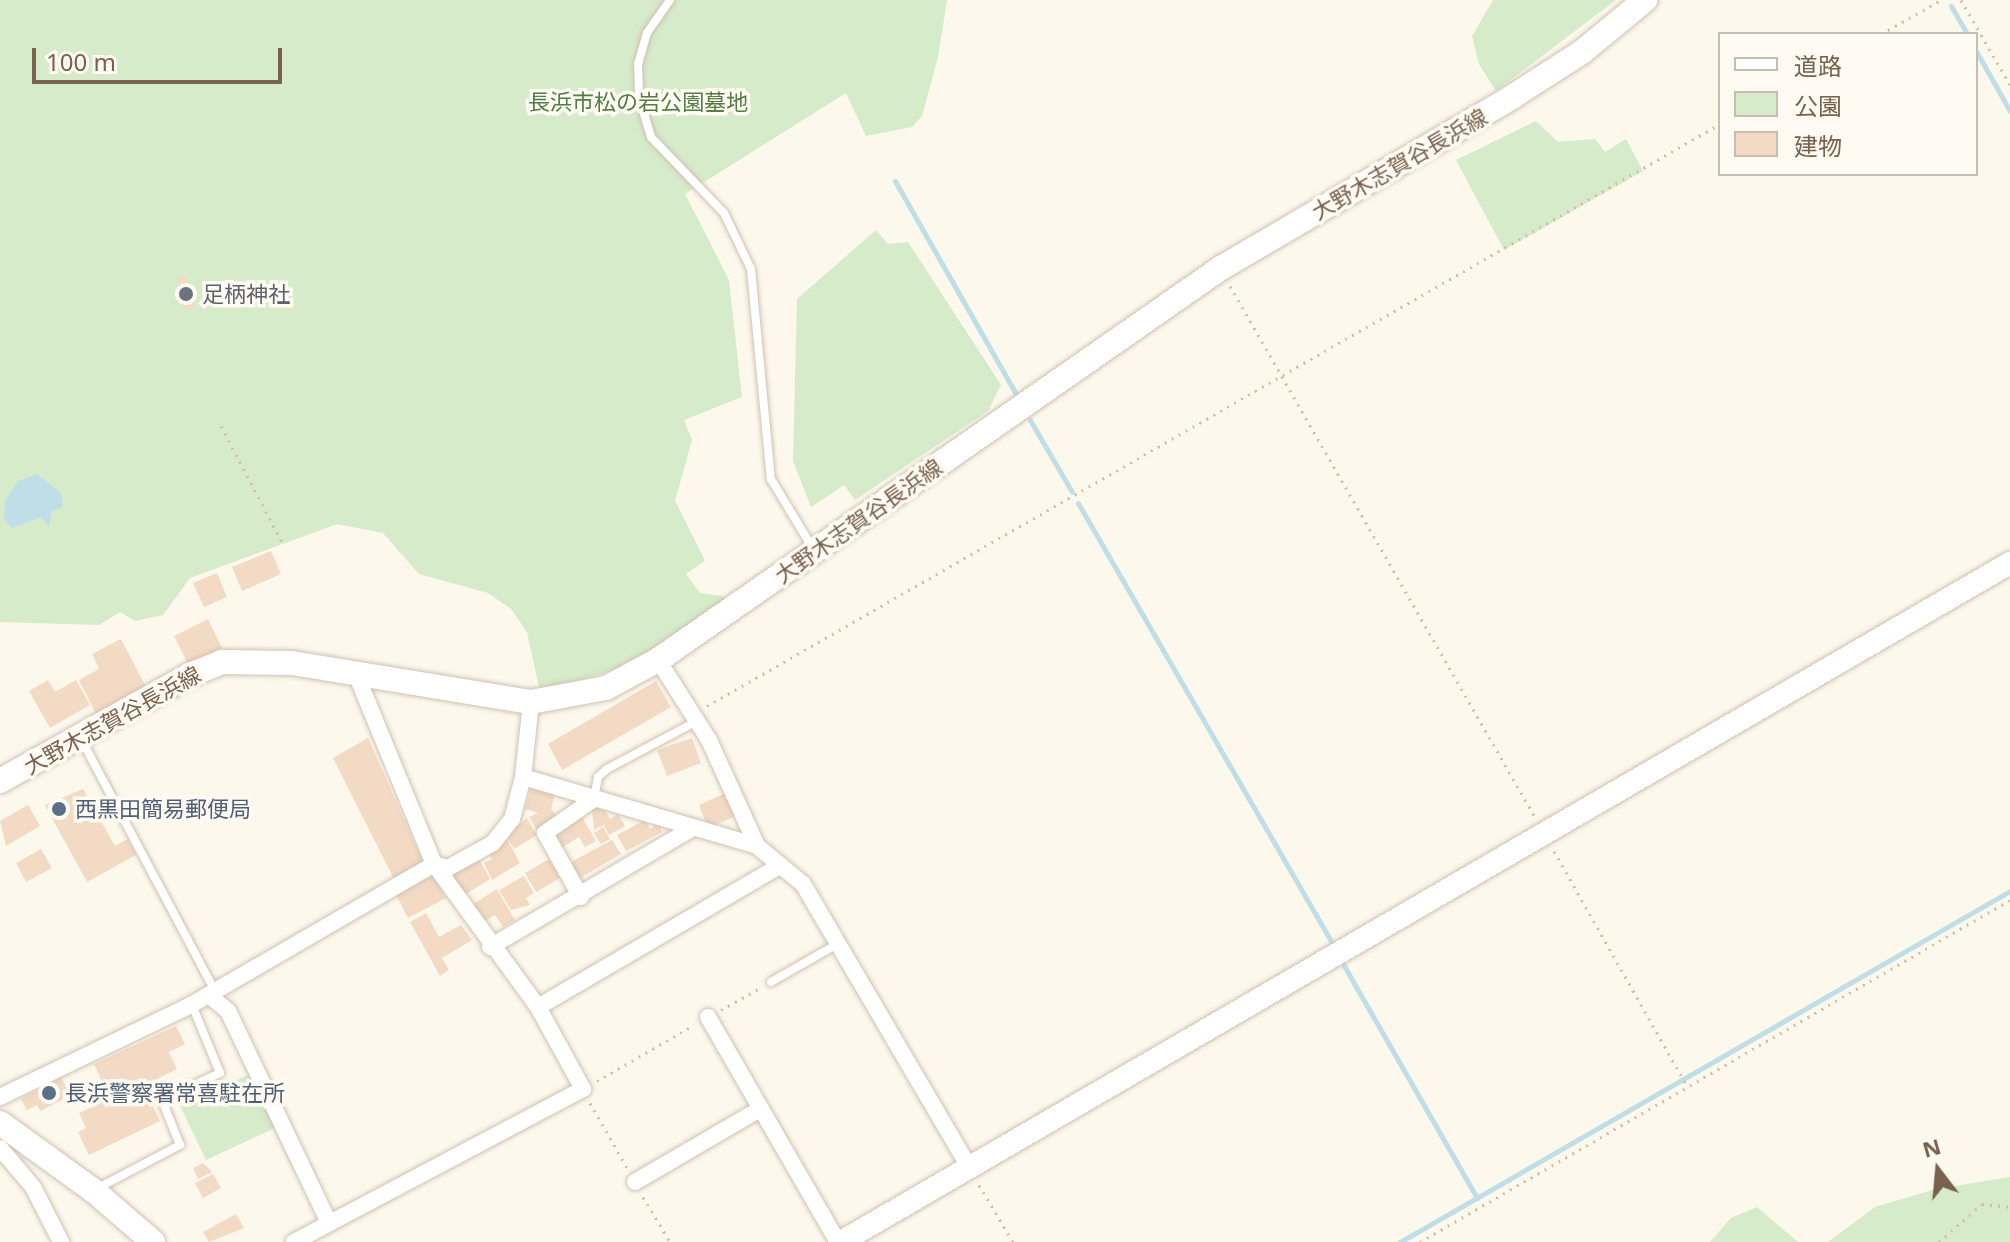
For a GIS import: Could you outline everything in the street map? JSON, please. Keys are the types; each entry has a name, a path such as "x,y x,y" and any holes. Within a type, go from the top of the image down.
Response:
{"main road":[{"name":"大野木志賀谷長浜線","path":"0,781 190,675 222,662 292,663 531,702 606,688 658,660 1221,268 1512,97 1582,52 1645,0"},
{"path":"0,1123 94,1191 153,1242"}],"street":[{"path":"708,1017 840,1242 967,1164 2010,563"},
{"path":"658,660 694,718 757,846"},
{"path":"294,1242 583,1089 538,1007 490,947 434,864 356,674"},
{"path":"0,1097 191,1005 434,864 448,868 504,831 523,777 531,702"},
{"path":"523,777 757,846 803,884 967,1164"},
{"path":"581,897 545,833 594,799"},
{"path":"490,947 581,897 691,829"},
{"path":"538,1007 781,865"},
{"path":"212,993 228,1011 329,1223"},
{"path":"635,1182 760,1109"},
{"path":"0,1148 33,1187 61,1242"},
{"path":"33,1187 51,1162"}],"lane":[{"path":"670,0 647,33 638,64 639,97 651,137 724,213 751,269 771,479 815,551"},
{"path":"594,799 598,777 607,769 694,718"},
{"path":"80,738 212,993"},
{"path":"771,982 839,943"},
{"path":"94,1191 180,1145 162,1100 220,1073 191,1005"}],"path":[{"path":"1885,32 1941,0"},
{"path":"1961,0 2010,85"},
{"path":"694,718 1718,125"},
{"path":"1221,268 1687,1086"},
{"path":"221,426 282,542"},
{"path":"1420,1242 2010,900"},
{"path":"670,1242 583,1089 771,982"},
{"path":"967,1164 1013,1242"},
{"path":"1939,1242 1982,1204 2010,1207"}],"green space":[{"name":"長浜市松の岩公園墓地","path":"0,0 947,0 938,57 922,116 912,127 866,136 846,93 685,194 729,280 742,397 684,420 692,440 675,501 705,561 686,574 700,593 723,596 725,601 686,631 614,670 540,692 527,632 511,609 488,593 419,574 383,533 337,524 190,578 163,615 135,621 120,612 99,625 0,622"},
{"path":"1493,0 1616,0 1496,91 1479,64 1472,36"},
{"path":"1536,121 1558,142 1595,139 1605,152 1626,139 1643,171 1504,250 1456,160"},
{"path":"876,230 888,244 908,242 1001,385 988,411 855,500 844,485 811,507 793,461 797,299"},
{"path":"250,1074 277,1127 206,1160 180,1106"},
{"path":"2010,1177 2010,1242 1828,1242 1875,1207 1936,1189"},
{"path":"1757,1207 1798,1242 1710,1242 1731,1218"}],"water":[{"path":"37,474 61,493 63,507 52,511 49,527 41,517 12,528 4,518 5,501 18,481"}],"building":[{"path":"186,277 190,289 180,292 177,279"},
{"path":"192,294 196,307 184,310 180,298"},
{"path":"271,551 281,574 242,591 232,567"},
{"path":"217,573 227,597 204,607 193,583"},
{"path":"208,619 222,648 188,664 174,636"},
{"path":"121,639 147,689 98,718 79,680 99,669 92,654"},
{"path":"48,680 55,692 76,680 90,705 50,728 29,691"},
{"path":"656,681 671,707 562,770 548,744"},
{"path":"368,738 423,862 394,879 333,758"},
{"path":"692,738 701,763 667,776 657,750"},
{"path":"532,787 555,794 551,809 557,816 536,829 529,817 538,813 525,809"},
{"path":"83,789 115,846 128,839 136,855 87,882 45,805"},
{"path":"726,793 736,816 708,828 699,805"},
{"path":"601,804 610,819 618,814 625,826 609,835 604,825 594,830 592,810"},
{"path":"28,805 40,826 6,846 0,821"},
{"path":"582,817 596,841 585,847 579,837 561,848 554,834"},
{"path":"527,818 537,835 514,849 506,835"},
{"path":"645,820 650,829 658,824 662,832 626,851 617,835"},
{"path":"603,827 610,839 601,844 594,833"},
{"path":"507,839 520,863 492,880 484,863 492,859 487,850"},
{"path":"612,840 621,854 578,879 569,863"},
{"path":"41,849 52,868 26,882 16,863"},
{"path":"478,857 490,879 461,897 447,875"},
{"path":"549,859 560,878 536,892 525,873"},
{"path":"433,876 446,898 408,918 396,895"},
{"path":"524,876 534,893 526,898 530,905 511,910 499,890"},
{"path":"497,889 515,920 503,927 495,915 480,924 470,906"},
{"path":"426,913 439,937 461,925 472,940 442,958 449,970 440,976 410,922"},
{"path":"176,1026 185,1044 169,1052 177,1069 143,1086 160,1121 89,1155 78,1132 86,1128 79,1113 110,1099 94,1064"},
{"name":"長浜警察署常喜駐在所","path":"61,1077 70,1096 40,1111 37,1105 27,1110 21,1099"},
{"path":"203,1163 212,1172 198,1179 193,1168"},
{"path":"213,1174 221,1188 203,1198 195,1183"},
{"path":"236,1214 244,1228 209,1242 203,1232"}],"waterway":[{"path":"1951,6 1966,32"},
{"path":"1978,55 2010,111"},
{"path":"895,181 1019,399"},
{"path":"1030,420 1072,492"},
{"path":"1078,503 1331,941"},
{"path":"1400,1242 2010,891"},
{"path":"1343,964 1477,1198"}],"place":[{"name":"足柄神社","path":"186,294"},
{"name":"西黒田簡易郵便局","path":"59,809"},
{"name":"長浜警察署常喜駐在所","path":"49,1093"}]}
